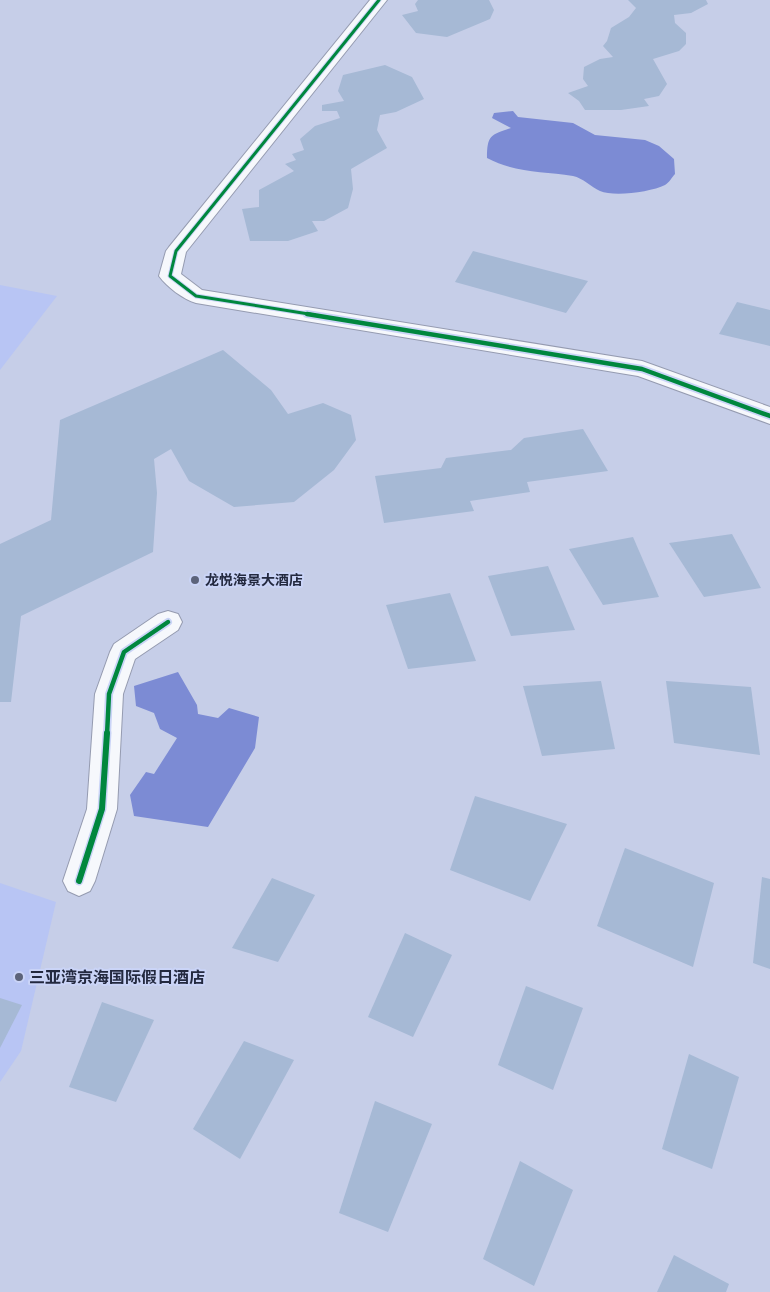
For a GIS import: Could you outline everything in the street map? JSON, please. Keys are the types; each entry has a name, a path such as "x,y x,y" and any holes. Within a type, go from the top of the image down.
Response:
{"street":[{"path":"379,0 176,251 170,276 196,296 642,369 770,416"},
{"path":"79,881 102,809 109,694 124,652 168,622"}],"shaded area":[{"path":"513,111 518,117 573,123 595,135 645,140 659,146 674,159 675,174 666,184 659,188 614,194 600,191 573,176 529,171 498,163 487,158 489,140 499,132 511,128 492,118 494,113"},
{"path":"0,285 57,296 0,370"},
{"path":"178,672 197,705 198,714 218,718 229,708 259,717 255,748 208,827 134,816 130,795 146,772 154,774 177,738 160,729 154,713 136,706 134,686"},
{"name":"三亚湾京海国际假日酒店","path":"0,883 56,902 21,1051 0,1082"}],"building":[{"path":"418,0 489,0 494,10 490,19 447,37 416,33 402,15 418,11 415,4"},
{"path":"628,0 706,0 708,4 691,13 674,15 675,23 686,33 686,44 679,51 653,59 667,84 659,96 644,99 649,106 621,110 585,110 579,101 568,93 588,86 583,79 584,67 600,59 613,57 603,46 607,41 611,28 629,17 636,8"},
{"path":"385,65 412,77 424,99 396,112 380,115 377,130 387,148 351,169 353,189 348,208 324,221 312,221 318,231 288,241 250,241 242,209 259,207 259,190 294,171 285,164 296,160 292,154 304,150 300,139 315,126 340,118 337,111 322,111 322,105 344,101 338,91 343,75"},
{"path":"473,251 588,281 566,313 455,282"},
{"path":"737,302 770,310 770,346 719,334"},
{"path":"223,350 271,390 288,414 323,403 351,415 356,440 334,470 294,502 234,507 189,481 171,449 154,459 157,493 153,552 21,616 11,702 0,702 0,544 51,520 60,420"},
{"path":"583,429 608,471 527,482 530,492 470,501 474,511 384,523 375,476 441,468 446,458 511,450 524,438"},
{"path":"732,534 761,588 704,597 669,543"},
{"path":"633,537 659,597 603,605 569,549"},
{"path":"548,566 575,630 511,636 488,576"},
{"path":"450,593 476,661 408,669 386,605"},
{"path":"601,681 615,749 542,756 523,686"},
{"path":"666,681 751,687 760,755 674,743"},
{"path":"475,796 567,824 530,901 450,870"},
{"path":"625,848 714,883 693,967 597,926"},
{"path":"762,877 770,879 770,969 753,963"},
{"path":"272,878 315,895 278,962 232,948"},
{"path":"405,933 452,955 413,1037 368,1017"},
{"path":"526,986 583,1008 553,1090 498,1065"},
{"path":"0,998 22,1005 0,1048"},
{"path":"102,1002 154,1020 116,1102 69,1087"},
{"path":"244,1041 294,1060 240,1159 193,1129"},
{"path":"689,1054 739,1077 712,1169 662,1149"},
{"path":"375,1101 432,1124 388,1232 339,1213"},
{"path":"520,1161 573,1190 534,1286 483,1259"},
{"path":"674,1255 729,1284 726,1292 657,1292"}],"cycle path":[{"path":"379,0 176,251 170,276 196,296 642,369 770,416"},
{"path":"79,881 102,809 109,694 124,652 168,622"}],"place":[{"name":"龙悦海景大酒店","path":"195,580"},
{"name":"三亚湾京海国际假日酒店","path":"19,977"}]}
